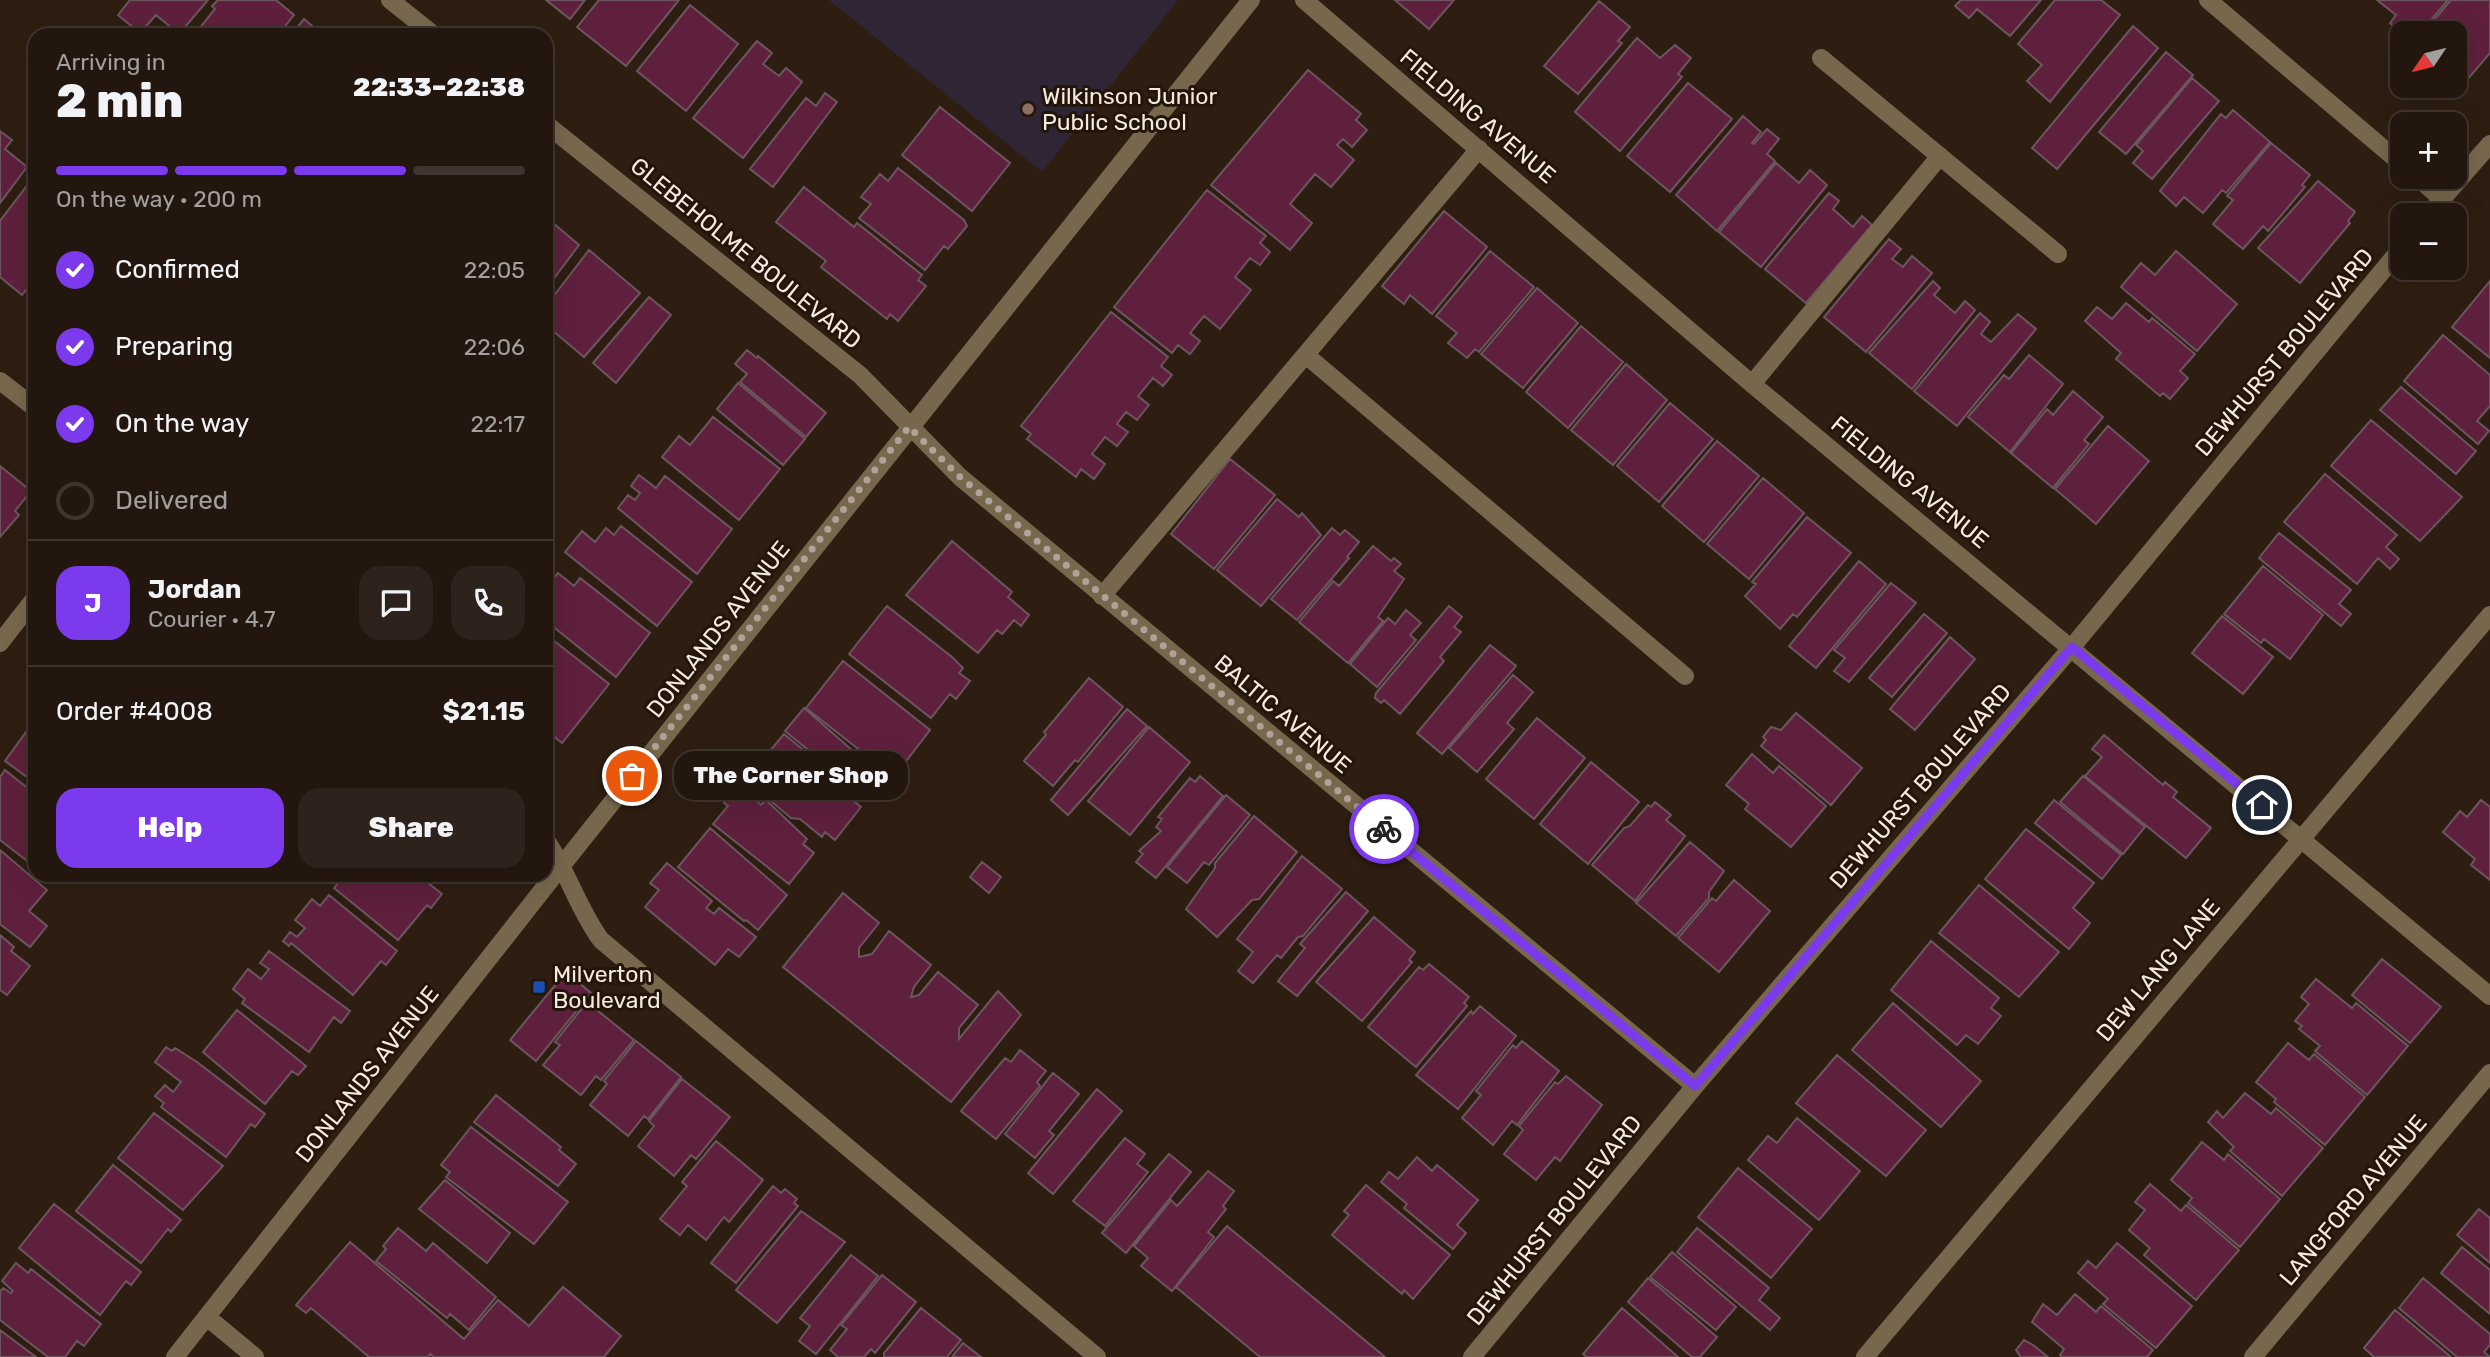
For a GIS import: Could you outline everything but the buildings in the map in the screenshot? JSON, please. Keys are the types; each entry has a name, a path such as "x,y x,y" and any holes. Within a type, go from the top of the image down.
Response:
{"street":[{"path":"390,0 425,28"},
{"name":"DONLANDS AVENUE","path":"553,877 1251,0"},
{"name":"FIELDING AVENUE","path":"1304,0 1752,384 2490,996"},
{"path":"2208,0 2390,154"},
{"path":"1821,58 2058,254"},
{"name":"GLEBEHOLME BOULEVARD","path":"553,130 860,375 909,427"},
{"path":"2438,203 2490,144"},
{"path":"1102,596 1479,149"},
{"path":"1752,384 1940,156"},
{"path":"2431,189 2442,198"},
{"name":"DEWHURST BOULEVARD","path":"1472,1357 1695,1086 2072,647 2390,262"},
{"path":"1307,356 1685,676"},
{"path":"0,381 28,403"},
{"name":"BALTIC AVENUE","path":"909,427 960,477 1695,1086"},
{"path":"0,643 28,607"},
{"name":"DEW LANG LANE","path":"1865,1357 2490,615"},
{"path":"553,850 563,864 584,918 601,940 1097,1357"},
{"name":"DONLANDS AVENUE","path":"175,1357 549,882"},
{"name":"LANGFORD AVENUE","path":"2253,1357 2490,1073"},
{"path":"207,1317 254,1357"}],"shaded area":[{"name":"Wilkinson Junior Public School","path":"829,0 1178,0 1042,172"}],"way so far":[{"path":"632,776 909,427 960,477 1384,829"}],"place":[{"name":"Wilkinson Junior Public School","path":"1028,109"},
{"name":"The Corner Shop","path":"632,776"},
{"name":"Milverton Boulevard","path":"539,987"}],"route":[{"path":"1384,829 1695,1086 2072,647 2262,805"}]}
